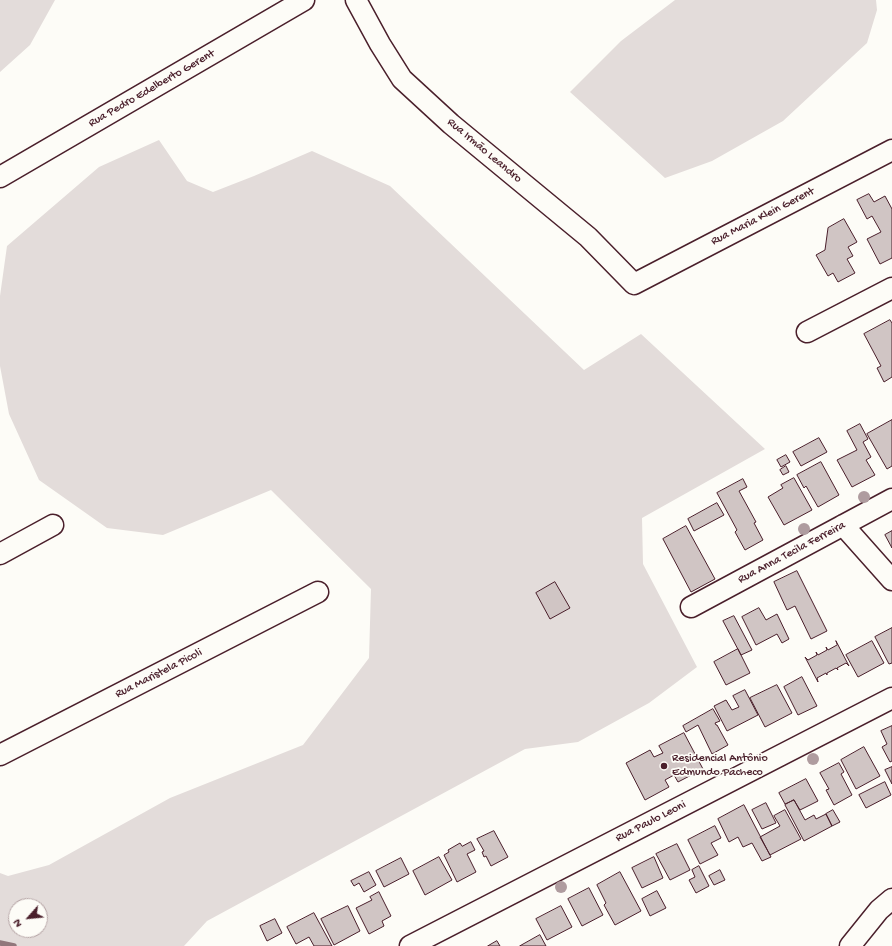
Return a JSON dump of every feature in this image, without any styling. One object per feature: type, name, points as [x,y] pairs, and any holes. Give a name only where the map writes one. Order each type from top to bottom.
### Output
[{"type":"street","name":"Rua Pedro Edelberto Gerent","points":[[0,177],[304,0]]},
{"type":"street","name":"Rua Irmão Leandro","points":[[356,0],[380,44],[402,79],[451,124],[588,237],[634,284]]},
{"type":"street","name":"Rua Maria Klein Gerent","points":[[634,284],[892,150]]},
{"type":"street","points":[[807,332],[892,288]]},
{"type":"street","name":"Rua Anna Tecila Ferreira","points":[[691,607],[892,499]]},
{"type":"street","points":[[0,554],[52,525]]},
{"type":"street","points":[[843,525],[892,580]]},
{"type":"street","name":"Rua Maristela Picoli","points":[[0,755],[318,592]]},
{"type":"street","name":"Rua Paulo Leoni","points":[[410,946],[892,698]]},
{"type":"street","points":[[850,946],[879,910],[892,899]]},
{"type":"shaded area","points":[[0,0],[55,0],[30,45],[0,72]]},
{"type":"shaded area","points":[[675,0],[876,0],[877,10],[867,43],[783,121],[712,161],[665,178],[570,92],[621,41]]},
{"type":"shaded area","points":[[159,140],[187,181],[213,192],[312,151],[390,186],[584,370],[641,334],[765,449],[642,518],[643,564],[697,667],[649,703],[578,742],[525,749],[207,921],[184,946],[0,946],[0,873],[8,876],[49,865],[170,798],[303,745],[369,658],[371,589],[271,490],[163,535],[107,528],[39,480],[9,414],[0,366],[0,296],[7,246],[99,167]]},
{"type":"building","points":[[869,194],[874,202],[885,196],[892,209],[892,258],[880,264],[867,239],[881,232],[872,216],[867,219],[857,200]]},
{"type":"building","points":[[844,219],[857,242],[848,247],[853,256],[847,259],[855,273],[838,282],[833,273],[828,276],[816,255],[825,250],[828,228]]},
{"type":"building","points":[[890,320],[892,323],[892,377],[884,382],[877,368],[881,366],[864,334]]},
{"type":"building","points":[[892,420],[892,466],[887,469],[867,434]]},
{"type":"building","points":[[860,424],[868,439],[863,442],[871,457],[866,460],[875,475],[852,487],[837,460],[857,450],[847,431]]},
{"type":"building","points":[[819,438],[827,452],[801,466],[793,452]]},
{"type":"building","points":[[786,455],[790,462],[781,467],[777,460]]},
{"type":"building","points":[[821,462],[839,495],[818,507],[806,486],[804,488],[797,475]]},
{"type":"building","points":[[786,466],[789,472],[783,475],[780,470]]},
{"type":"building","points":[[794,478],[812,510],[784,525],[768,497],[783,488],[781,485]]},
{"type":"building","points":[[743,479],[747,487],[739,491],[756,522],[754,523],[763,540],[745,550],[735,532],[737,530],[717,493]]},
{"type":"building","points":[[717,503],[724,515],[694,531],[688,519]]},
{"type":"building","points":[[686,526],[715,579],[691,592],[663,539]]},
{"type":"building","points":[[892,531],[892,548],[885,535]]},
{"type":"building","points":[[797,571],[827,631],[811,639],[795,606],[787,610],[774,582]]},
{"type":"building","points":[[555,582],[570,608],[550,619],[536,593]]},
{"type":"building","points":[[759,608],[766,620],[777,614],[789,639],[782,643],[777,634],[756,645],[742,617]]},
{"type":"building","points":[[734,616],[752,650],[741,655],[723,621]]},
{"type":"building","points":[[892,628],[892,663],[889,664],[875,637]]},
{"type":"building","points":[[836,641],[849,666],[846,663],[837,668],[838,670],[836,668],[827,673],[827,675],[826,673],[817,678],[818,682],[805,657],[808,660],[817,655],[816,652],[818,655],[827,650],[826,647],[828,650],[837,645]]},
{"type":"building","points":[[872,641],[884,663],[858,677],[846,655]]},
{"type":"building","points":[[738,649],[750,673],[726,685],[714,662]]},
{"type":"building","points":[[802,677],[817,706],[798,715],[784,687]]},
{"type":"building","points":[[777,685],[792,713],[765,727],[750,698]]},
{"type":"building","points":[[745,690],[758,715],[727,731],[714,706],[726,700],[732,710],[739,707],[733,696]]},
{"type":"building","points":[[713,709],[720,721],[715,723],[728,745],[712,754],[698,725],[686,732],[683,726]]},
{"type":"building","points":[[892,726],[892,761],[890,762],[882,747],[887,744],[881,731]]},
{"type":"building","name":"Residencial Antônio Edmundo Pacheco","points":[[684,733],[703,769],[678,782],[674,775],[665,780],[669,787],[645,800],[626,763],[650,750],[654,757],[663,753],[659,746]]},
{"type":"building","points":[[864,747],[880,776],[856,789],[841,760]]},
{"type":"building","points":[[839,763],[844,772],[841,774],[852,795],[834,805],[826,790],[829,789],[820,773]]},
{"type":"building","points":[[892,767],[892,784],[885,770]]},
{"type":"building","points":[[806,779],[818,801],[800,810],[794,800],[785,804],[779,793]]},
{"type":"building","points":[[885,782],[891,795],[866,808],[859,795]]},
{"type":"building","points":[[794,800],[805,820],[814,815],[816,819],[826,814],[832,826],[804,841],[785,805]]},
{"type":"building","points":[[766,803],[776,823],[762,829],[752,810]]},
{"type":"building","points":[[744,805],[771,857],[762,861],[752,843],[743,847],[738,837],[729,842],[718,819]]},
{"type":"building","points":[[785,810],[801,839],[770,855],[760,837],[780,826],[774,816]]},
{"type":"building","points":[[833,810],[840,822],[832,826],[826,814]]},
{"type":"building","points":[[715,826],[721,838],[711,843],[718,855],[700,864],[688,840]]},
{"type":"building","points":[[494,831],[508,857],[491,866],[486,856],[484,857],[482,852],[484,851],[477,839]]},
{"type":"building","points":[[471,842],[475,850],[467,854],[476,872],[457,882],[444,855],[449,852],[448,850],[460,843],[462,846]]},
{"type":"building","points":[[677,844],[690,870],[670,880],[656,854]]},
{"type":"building","points":[[439,857],[452,880],[425,895],[413,871]]},
{"type":"building","points":[[654,857],[663,878],[642,888],[632,868]]},
{"type":"building","points":[[401,858],[409,874],[384,887],[376,871]]},
{"type":"building","points":[[699,866],[709,886],[696,893],[689,880],[695,877],[692,870]]},
{"type":"building","points":[[720,870],[725,880],[714,885],[709,876]]},
{"type":"building","points":[[369,872],[376,885],[364,892],[359,883],[354,886],[351,881]]},
{"type":"building","points":[[620,872],[641,911],[615,925],[604,905],[606,903],[597,885]]},
{"type":"building","points":[[589,888],[603,915],[582,926],[568,899]]},
{"type":"building","points":[[657,891],[666,908],[650,916],[642,899]]},
{"type":"building","points":[[379,892],[391,916],[382,921],[384,926],[369,934],[356,908],[372,900],[370,897]]},
{"type":"building","points":[[348,906],[360,931],[334,945],[321,919]]},
{"type":"building","points":[[561,906],[572,927],[547,940],[536,919]]},
{"type":"building","points":[[314,913],[332,946],[314,946],[309,937],[296,944],[287,927]]},
{"type":"building","points":[[275,919],[282,933],[267,941],[260,926]]},
{"type":"building","points":[[540,935],[546,946],[520,946]]},
{"type":"building","points":[[497,941],[500,946],[488,946]]},
{"type":"waterway","points":[[0,943],[14,946]]},
{"type":"place","name":"Residencial Antônio Edmundo Pacheco","points":[[664,766]]}]
